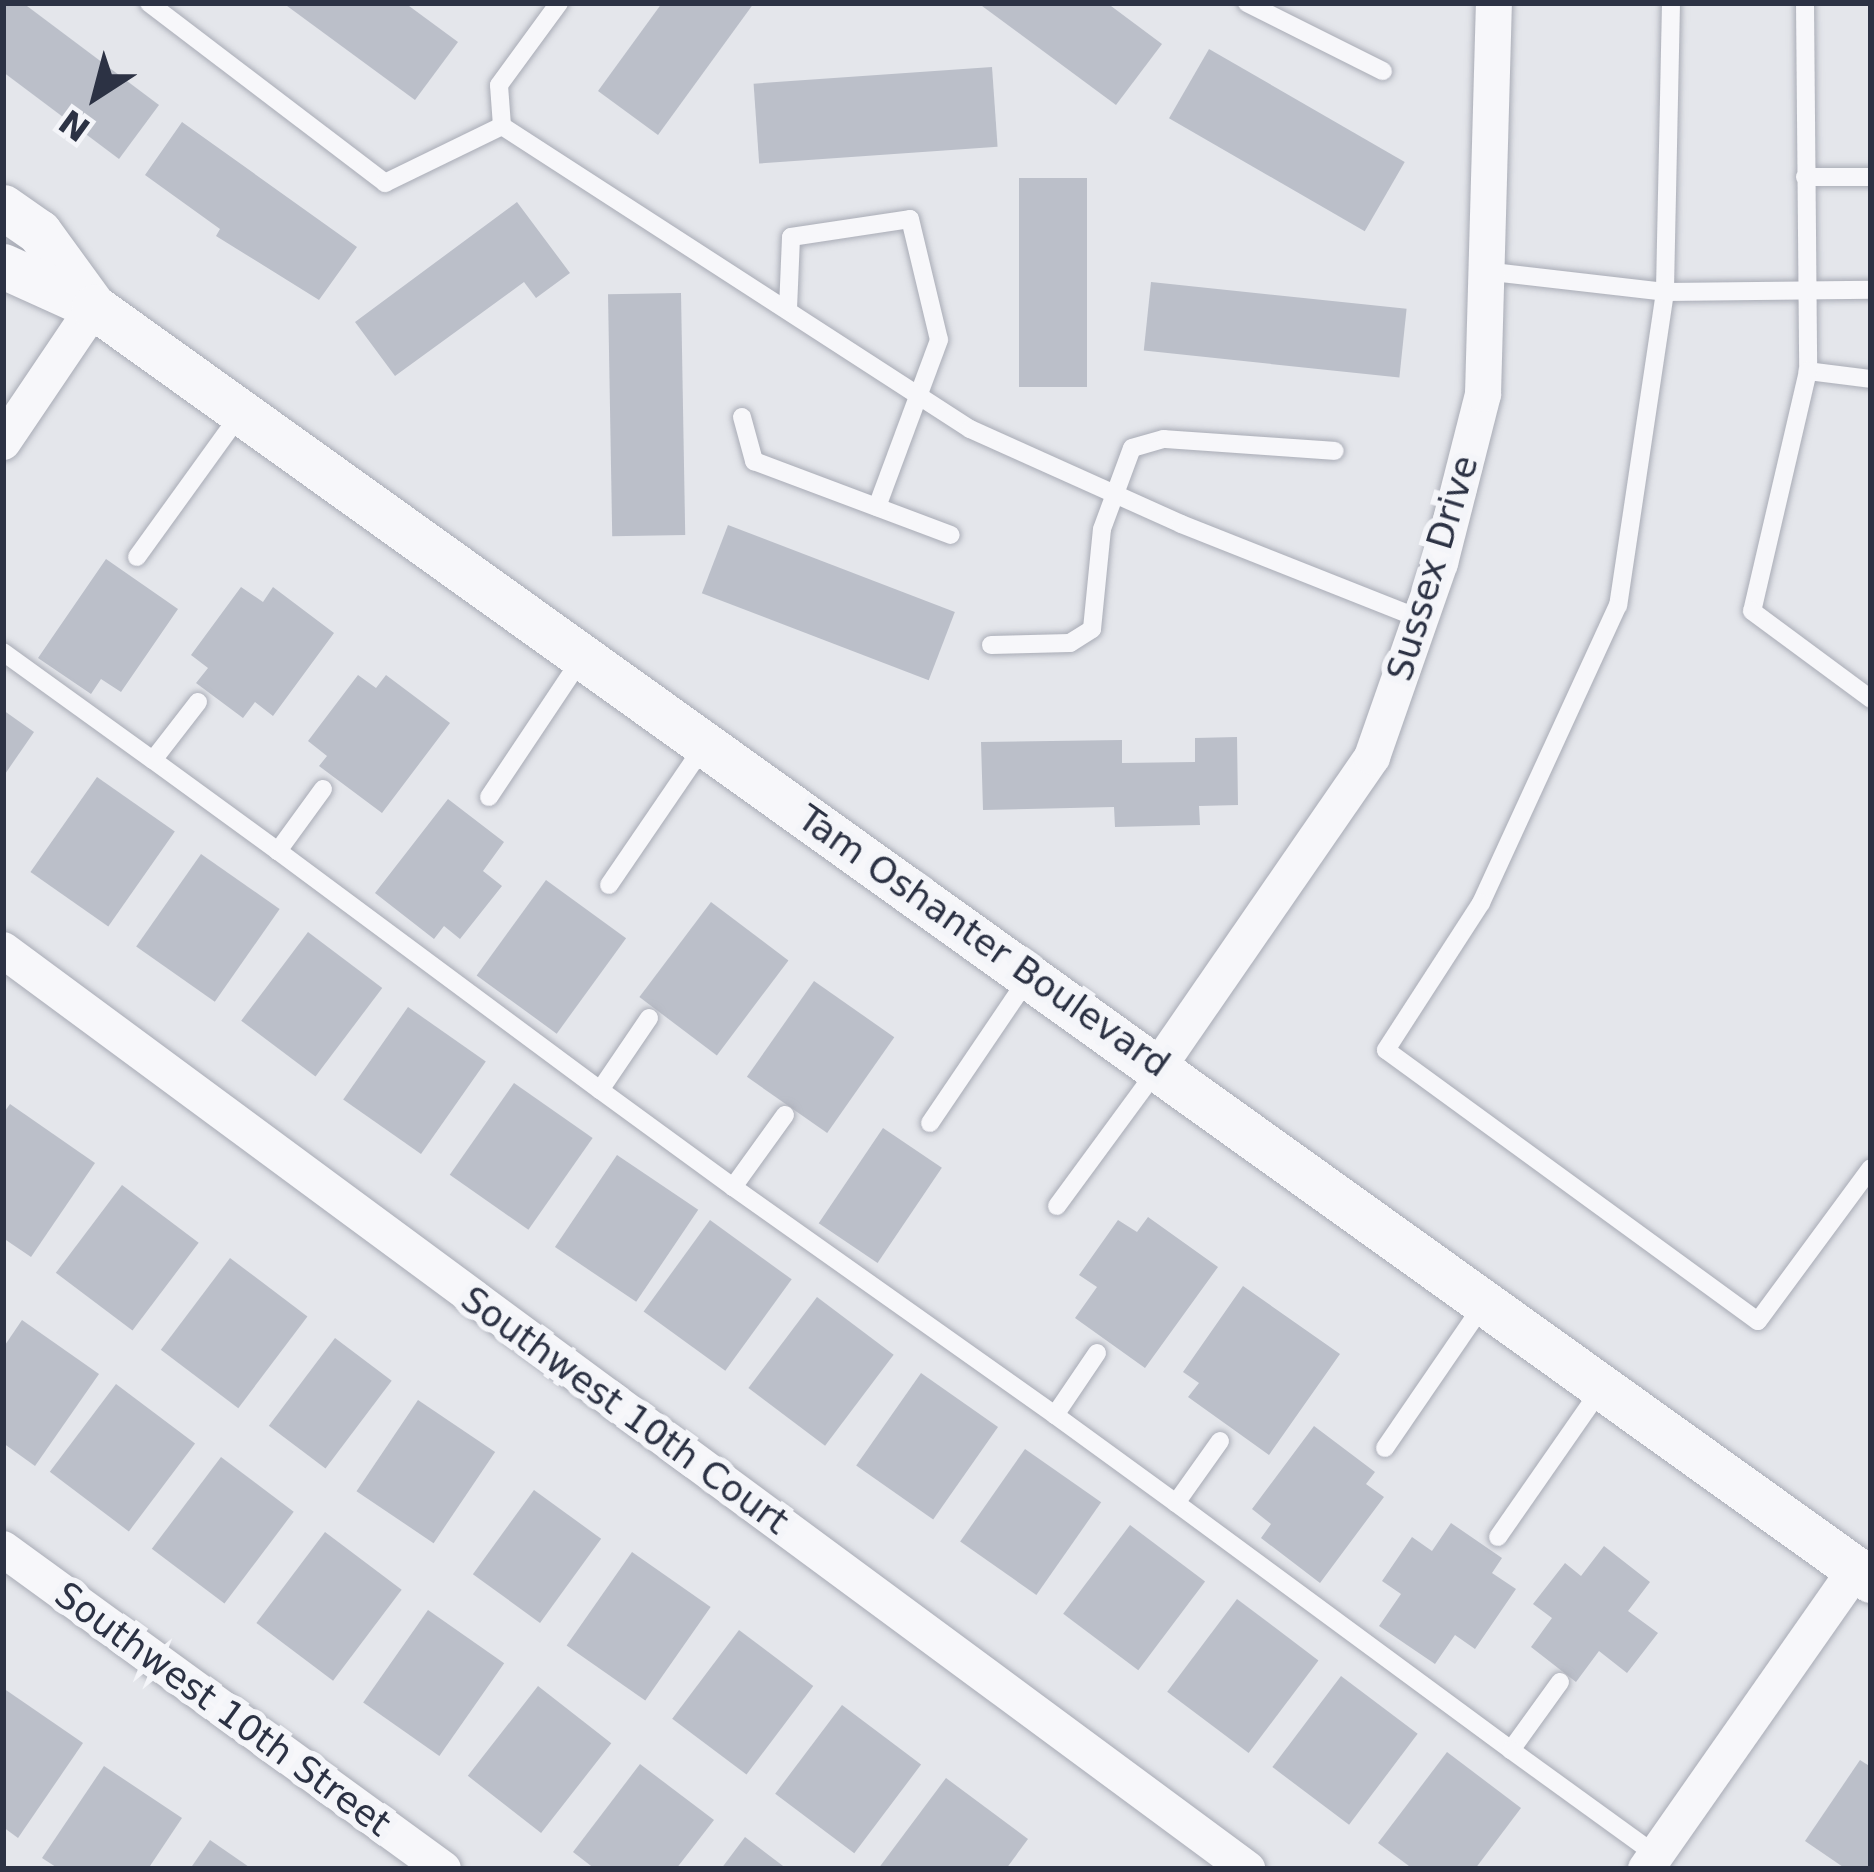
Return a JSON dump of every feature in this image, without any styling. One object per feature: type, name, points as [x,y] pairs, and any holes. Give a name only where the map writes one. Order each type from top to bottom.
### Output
[{"type":"street","name":"Sussex Drive","points":[[1160,1066],[1372,757],[1420,619],[1483,394],[1494,3]]},
{"type":"street","name":"Tam Oshanter Boulevard","points":[[3,207],[39,232],[94,307]]},
{"type":"street","name":"Tam Oshanter Boulevard","points":[[3,266],[94,307],[1160,1066],[1864,1575]]},
{"type":"street","points":[[3,442],[94,307]]},
{"type":"street","name":"Southwest 10th Court","points":[[3,950],[1247,1869]]},
{"type":"street","name":"Southwest 10th Street","points":[[3,1550],[442,1869]]},
{"type":"street","points":[[1651,1862],[1864,1575]]},
{"type":"lane","points":[[149,3],[385,183],[502,126]]},
{"type":"lane","points":[[502,126],[500,85],[559,3]]},
{"type":"lane","points":[[1247,3],[1383,71]]},
{"type":"lane","points":[[1671,3],[1665,292],[1618,605],[1481,903],[1386,1050],[1758,1322],[1871,1168]]},
{"type":"lane","points":[[1805,3],[1808,371],[1752,610],[1871,699]]},
{"type":"lane","points":[[502,126],[916,389],[970,429],[1420,619]]},
{"type":"lane","points":[[1805,178],[1871,177]]},
{"type":"lane","points":[[788,309],[791,237],[910,219],[939,340],[916,389],[877,507]]},
{"type":"lane","points":[[1484,271],[1665,292],[1871,290]]},
{"type":"lane","points":[[1808,371],[1871,379]]},
{"type":"lane","points":[[137,556],[242,412]]},
{"type":"lane","points":[[742,417],[754,461],[951,535]]},
{"type":"lane","points":[[991,645],[1070,643],[1092,629],[1102,529],[1132,448],[1164,440],[1335,451]]},
{"type":"lane","points":[[3,652],[733,1187],[1176,1503],[1511,1750],[1651,1862]]},
{"type":"lane","points":[[489,797],[584,656]]},
{"type":"lane","points":[[153,760],[198,702]]},
{"type":"lane","points":[[609,885],[706,743]]},
{"type":"lane","points":[[278,851],[323,789]]},
{"type":"lane","points":[[930,1123],[1031,974]]},
{"type":"lane","points":[[600,1090],[650,1018]]},
{"type":"lane","points":[[1058,1206],[1160,1066]]},
{"type":"lane","points":[[733,1187],[785,1115]]},
{"type":"lane","points":[[1385,1448],[1486,1301]]},
{"type":"lane","points":[[1055,1415],[1097,1353]]},
{"type":"lane","points":[[1498,1537],[1603,1386]]},
{"type":"lane","points":[[1176,1503],[1220,1441]]},
{"type":"lane","points":[[1511,1750],[1560,1682]]},
{"type":"building","points":[[3,3],[23,3],[159,105],[119,159],[3,72]]},
{"type":"building","points":[[283,3],[405,3],[458,42],[415,100]]},
{"type":"building","points":[[662,3],[754,3],[658,135],[598,91]]},
{"type":"building","points":[[978,3],[1107,3],[1162,44],[1116,105]]},
{"type":"building","points":[[1209,49],[1405,162],[1365,231],[1169,118]]},
{"type":"building","points":[[992,67],[998,147],[759,163],[754,84]]},
{"type":"building","points":[[182,122],[357,247],[319,300],[216,236],[220,229],[145,175]]},
{"type":"building","points":[[1019,178],[1087,178],[1087,387],[1019,387]]},
{"type":"building","points":[[517,202],[570,273],[536,298],[524,282],[395,376],[355,322]]},
{"type":"building","points":[[1151,282],[1407,309],[1399,377],[1144,351]]},
{"type":"building","points":[[681,293],[685,535],[612,536],[608,294]]},
{"type":"building","points":[[728,525],[955,612],[929,680],[702,593]]},
{"type":"building","points":[[106,559],[178,609],[121,692],[101,679],[91,694],[38,658]]},
{"type":"building","points":[[241,587],[263,602],[273,587],[334,633],[273,716],[255,702],[243,718],[196,683],[208,668],[191,655]]},
{"type":"building","points":[[358,675],[376,688],[386,675],[450,723],[382,813],[319,766],[327,756],[308,741]]},
{"type":"building","points":[[3,710],[34,732],[3,777]]},
{"type":"building","points":[[1237,737],[1238,805],[1199,806],[1200,825],[1115,827],[1114,807],[983,810],[981,742],[1122,740],[1122,763],[1195,762],[1195,738]]},
{"type":"building","points":[[97,777],[175,831],[108,927],[30,872]]},
{"type":"building","points":[[448,799],[504,842],[483,871],[502,886],[460,939],[444,926],[434,939],[375,893]]},
{"type":"building","points":[[201,854],[280,909],[215,1002],[136,947]]},
{"type":"building","points":[[546,880],[626,938],[557,1034],[477,975]]},
{"type":"building","points":[[711,902],[788,960],[717,1055],[639,997]]},
{"type":"building","points":[[308,932],[382,988],[315,1077],[241,1021]]},
{"type":"building","points":[[814,981],[894,1037],[827,1133],[747,1077]]},
{"type":"building","points":[[408,1007],[486,1061],[421,1154],[343,1100]]},
{"type":"building","points":[[514,1083],[593,1138],[528,1230],[450,1175]]},
{"type":"building","points":[[10,1104],[95,1163],[31,1257],[3,1238],[3,1114]]},
{"type":"building","points":[[883,1128],[942,1168],[878,1263],[819,1223]]},
{"type":"building","points":[[617,1155],[698,1210],[636,1302],[555,1247]]},
{"type":"building","points":[[122,1185],[199,1243],[132,1331],[56,1273]]},
{"type":"building","points":[[1148,1217],[1218,1267],[1145,1368],[1075,1318],[1097,1287],[1079,1275],[1118,1220],[1137,1232]]},
{"type":"building","points":[[710,1220],[792,1279],[725,1371],[644,1311]]},
{"type":"building","points":[[230,1258],[307,1316],[238,1408],[161,1350]]},
{"type":"building","points":[[1243,1286],[1340,1354],[1269,1455],[1188,1397],[1199,1383],[1183,1372]]},
{"type":"building","points":[[817,1297],[894,1355],[825,1446],[748,1388]]},
{"type":"building","points":[[22,1320],[99,1374],[35,1466],[3,1443],[3,1348]]},
{"type":"building","points":[[335,1338],[392,1381],[326,1469],[269,1426]]},
{"type":"building","points":[[921,1373],[998,1427],[933,1519],[856,1466]]},
{"type":"building","points":[[116,1384],[195,1444],[129,1531],[50,1472]]},
{"type":"building","points":[[418,1400],[495,1452],[434,1543],[356,1491]]},
{"type":"building","points":[[1314,1426],[1375,1472],[1366,1484],[1384,1497],[1320,1583],[1261,1538],[1271,1524],[1252,1509]]},
{"type":"building","points":[[1025,1449],[1101,1502],[1036,1595],[960,1542]]},
{"type":"building","points":[[221,1457],[294,1512],[224,1604],[152,1549]]},
{"type":"building","points":[[534,1490],[601,1539],[540,1623],[473,1574]]},
{"type":"building","points":[[1451,1523],[1502,1558],[1492,1573],[1516,1589],[1475,1649],[1455,1635],[1435,1664],[1379,1626],[1401,1594],[1382,1581],[1412,1537],[1432,1551]]},
{"type":"building","points":[[1130,1525],[1205,1582],[1138,1670],[1063,1614]]},
{"type":"building","points":[[325,1532],[402,1590],[333,1681],[256,1623]]},
{"type":"building","points":[[1604,1546],[1650,1582],[1628,1611],[1658,1633],[1627,1673],[1599,1651],[1576,1682],[1531,1647],[1552,1618],[1533,1604],[1565,1563],[1581,1576]]},
{"type":"building","points":[[632,1552],[711,1607],[645,1700],[567,1645]]},
{"type":"building","points":[[1237,1599],[1318,1660],[1249,1753],[1167,1692]]},
{"type":"building","points":[[428,1610],[504,1663],[439,1756],[363,1703]]},
{"type":"building","points":[[739,1630],[813,1686],[746,1775],[672,1719]]},
{"type":"building","points":[[1341,1676],[1418,1734],[1349,1825],[1272,1767]]},
{"type":"building","points":[[538,1686],[611,1743],[541,1833],[468,1776]]},
{"type":"building","points":[[3,1688],[83,1743],[18,1838],[3,1827]]},
{"type":"building","points":[[842,1705],[921,1765],[854,1853],[775,1794]]},
{"type":"building","points":[[1447,1752],[1521,1808],[1475,1869],[1413,1869],[1378,1843]]},
{"type":"building","points":[[1860,1760],[1871,1767],[1871,1869],[1846,1869],[1805,1841]]},
{"type":"building","points":[[640,1764],[714,1820],[676,1869],[595,1869],[573,1852]]},
{"type":"building","points":[[104,1766],[182,1818],[148,1869],[59,1869],[42,1858]]},
{"type":"building","points":[[946,1778],[1028,1839],[1006,1869],[878,1869]]},
{"type":"building","points":[[745,1837],[787,1869],[721,1869]]},
{"type":"building","points":[[210,1840],[252,1869],[190,1869]]}]
